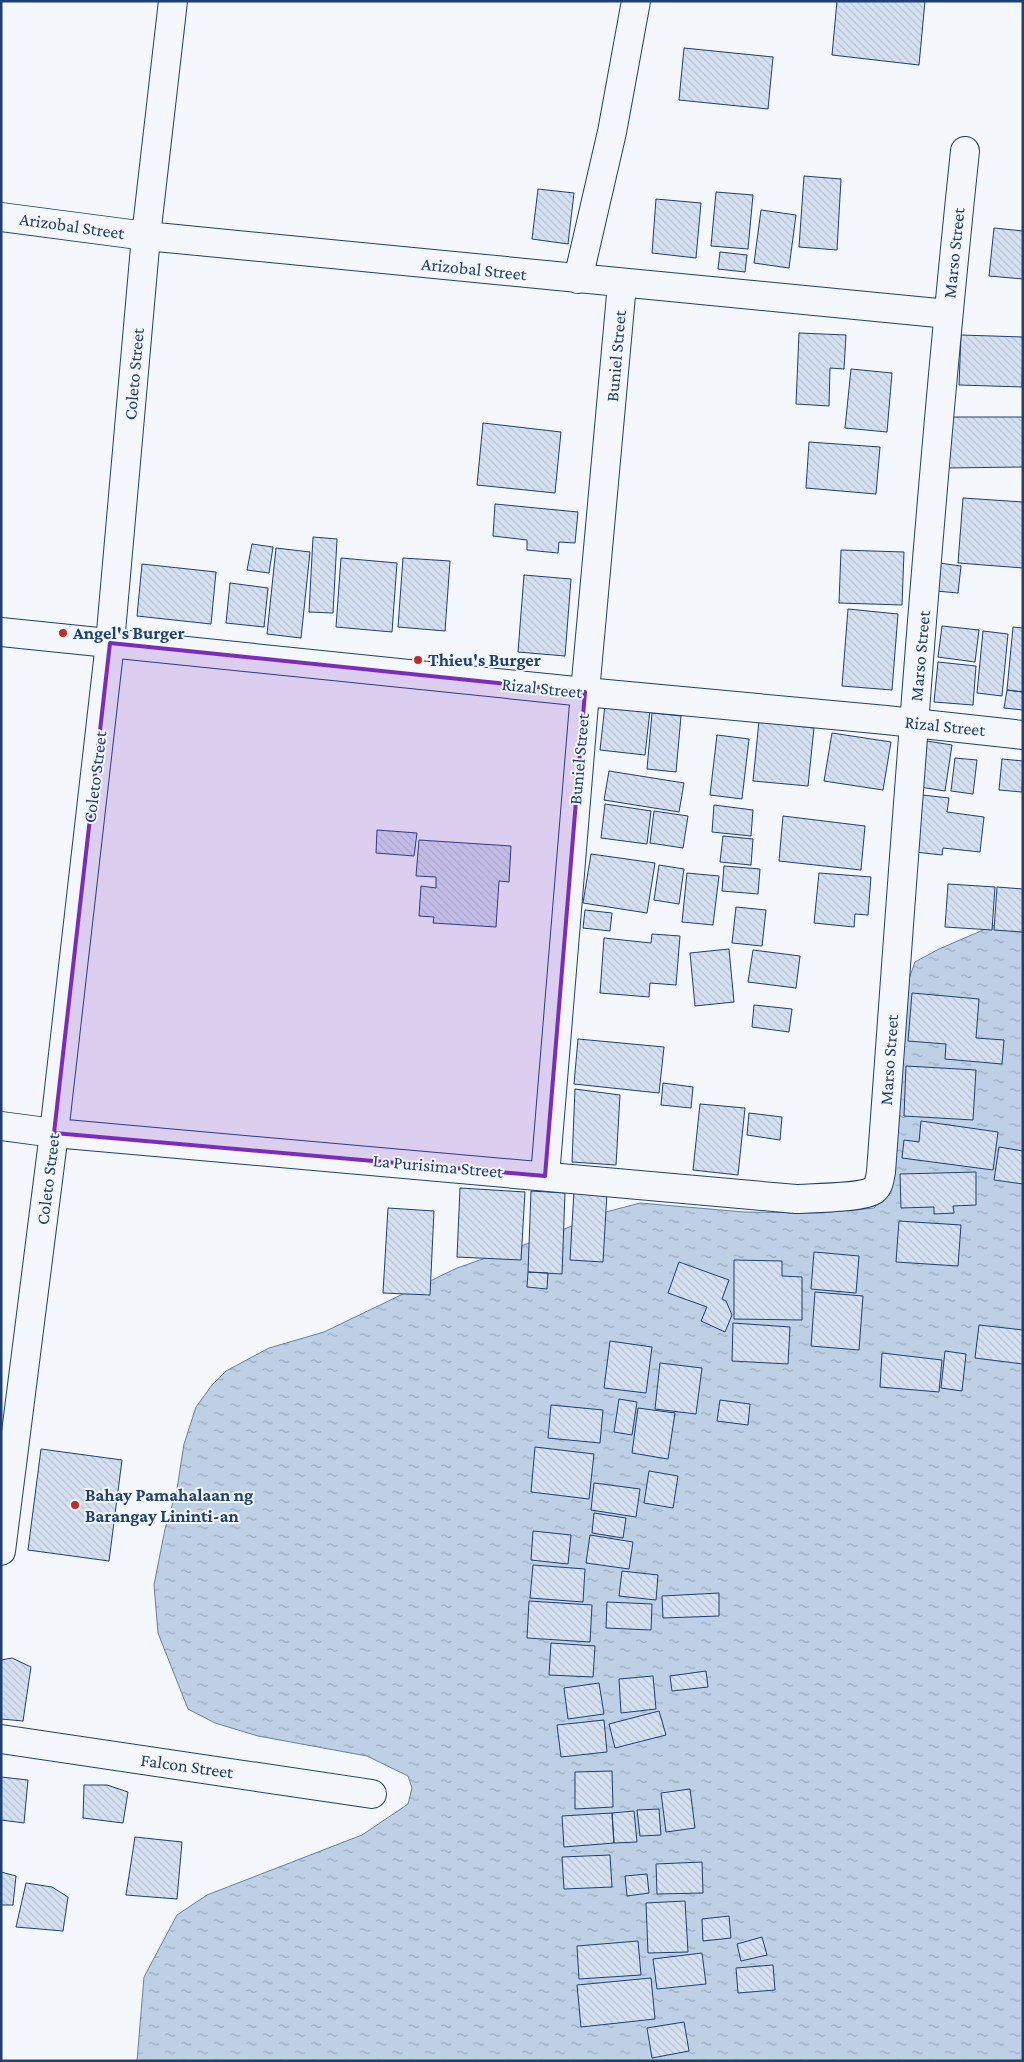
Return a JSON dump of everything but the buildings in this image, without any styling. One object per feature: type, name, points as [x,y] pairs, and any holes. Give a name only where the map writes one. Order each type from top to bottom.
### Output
[{"type":"street","name":"Coleto Street","points":[[2,1541],[54,1133],[110,643],[146,236],[173,1]]},
{"type":"street","points":[[578,279],[612,132],[636,1]]},
{"type":"street","name":"Marso Street","points":[[873,1190],[877,1186],[880,1172],[914,723],[948,314],[965,151]]},
{"type":"street","name":"Arizobal Street","points":[[1,217],[146,236],[622,284],[948,314]]},
{"type":"street","name":"Buniel Street","points":[[545,1176],[585,692],[622,284]]},
{"type":"street","name":"Rizal Street","points":[[1,632],[585,692],[1023,734]]},
{"type":"street","name":"La Purisima Street","points":[[1,1126],[54,1133],[796,1199],[859,1195],[873,1190]]},
{"type":"street","name":"Falcon Street","points":[[1,1739],[372,1794]]},
{"type":"highlighted area","points":[[110,643],[585,692],[545,1176],[54,1133]]},
{"type":"water","points":[[1023,913],[1023,2061],[137,2061],[144,1977],[177,1915],[207,1895],[362,1835],[408,1804],[412,1788],[408,1776],[367,1756],[258,1736],[215,1723],[188,1709],[158,1633],[154,1585],[165,1529],[177,1489],[184,1444],[196,1407],[212,1385],[226,1371],[269,1348],[324,1332],[457,1268],[535,1241],[606,1212],[640,1203],[744,1212],[818,1213],[874,1208],[891,1193],[898,1010],[915,962],[939,949]]},
{"type":"place","name":"Angel's Burger","points":[[63,633]]},
{"type":"place","name":"Thieu's Burger","points":[[418,660]]},
{"type":"place","name":"Bahay Pamahalaan ng Barangay Lininti-an","points":[[75,1505]]}]
